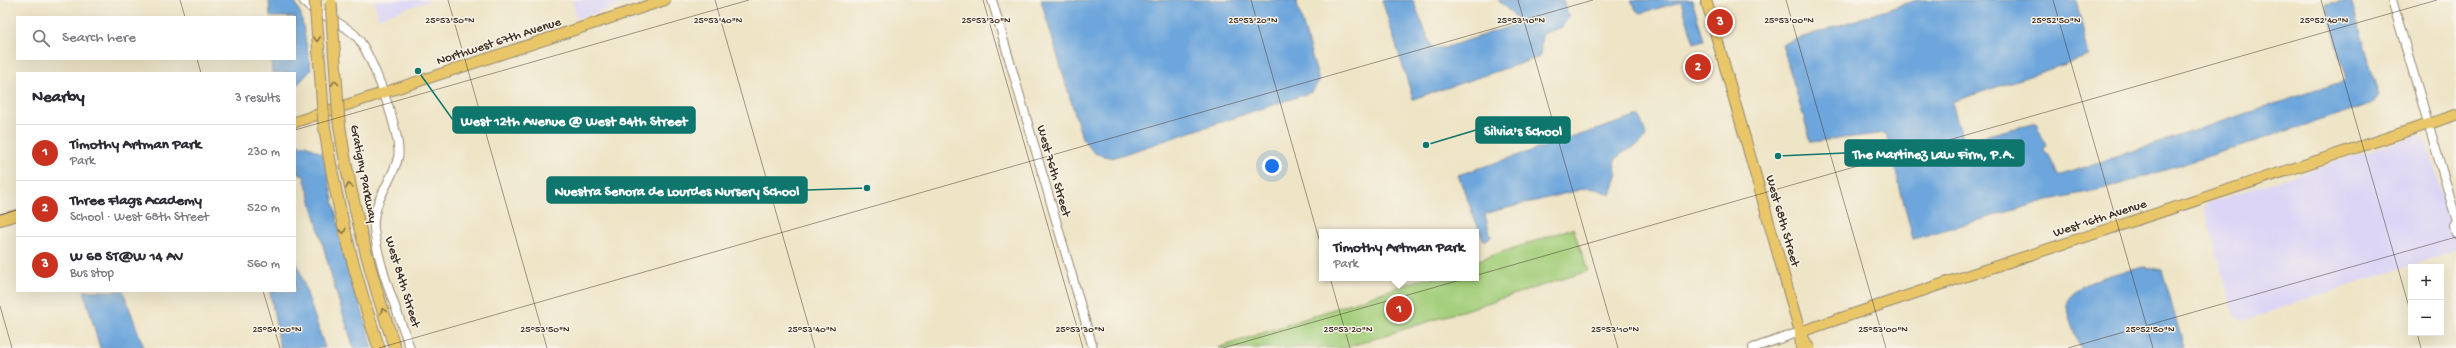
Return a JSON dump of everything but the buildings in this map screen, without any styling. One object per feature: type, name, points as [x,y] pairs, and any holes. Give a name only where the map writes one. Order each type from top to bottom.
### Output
[{"type":"highway","points":[[315,0],[324,124],[331,174],[349,253],[379,348]]},
{"type":"highway","name":"Gratigny Parkway","points":[[331,2],[339,122],[358,227],[367,262],[395,348]]},
{"type":"main road","name":"Northwest 67th Avenue","points":[[296,122],[665,0]]},
{"type":"main road","name":"West 68th Street","points":[[1706,0],[1800,332],[1801,348]]},
{"type":"main road","name":"West 16th Avenue","points":[[1800,332],[2456,115]]},
{"type":"main road","points":[[0,220],[16,215]]},
{"type":"main road","name":"West 68th Street","points":[[1800,332],[1809,348]]},
{"type":"street","name":"West 84th Street","points":[[303,0],[308,6],[356,36],[365,48],[383,93],[399,143],[398,157],[377,206],[374,229],[385,272],[410,348]]},
{"type":"street","name":"West 76th Street","points":[[992,0],[1093,348]]},
{"type":"street","points":[[2392,0],[2456,218]]},
{"type":"street","points":[[2456,223],[2454,226],[2456,234]]},
{"type":"street","name":"West 16th Avenue","points":[[1753,348],[1800,332]]},
{"type":"shaded area","points":[[375,0],[431,0],[378,18]]},
{"type":"shaded area","points":[[572,0],[634,0],[577,19]]},
{"type":"shaded area","points":[[2419,135],[2425,138],[2456,243],[2454,251],[2415,264],[2408,264],[2408,266],[2242,321],[2235,318],[2204,209],[2208,203]]},
{"type":"green space","points":[[1573,228],[1588,271],[1345,348],[1218,348],[1416,281],[1479,281],[1479,260]]},
{"type":"water","points":[[269,0],[294,0],[301,15],[311,70],[296,86],[296,72],[272,72],[271,60],[296,60],[296,16],[270,16]]},
{"type":"water","points":[[1041,0],[1296,0],[1319,81],[1312,92],[1112,158],[1094,153],[1082,138]]},
{"type":"water","points":[[1382,0],[1413,0],[1432,48],[1444,48],[1514,25],[1516,18],[1498,0],[1563,0],[1569,17],[1562,27],[1542,34],[1540,57],[1413,99]]},
{"type":"water","points":[[1631,0],[1692,0],[1704,40],[1694,43],[1681,2],[1641,13],[1636,10]]},
{"type":"water","points":[[1917,0],[2076,0],[2089,56],[1952,102],[1963,141],[2036,123],[2046,146],[2043,148],[2046,154],[2048,153],[2058,176],[2344,81],[2345,73],[2326,4],[2351,0],[2379,96],[2374,103],[2112,187],[2049,200],[1913,239],[1886,133],[1811,142],[1782,44]]},
{"type":"water","points":[[1635,117],[1640,117],[1646,136],[1639,144],[1621,154],[1614,162],[1617,176],[1611,195],[1597,189],[1587,188],[1487,213],[1485,215],[1491,237],[1486,240],[1483,240],[1458,175]]},
{"type":"water","points":[[296,144],[306,145],[323,154],[343,246],[373,348],[354,348],[335,289],[304,176],[296,172]]},
{"type":"water","points":[[296,260],[325,348],[280,348],[270,292],[296,292]]},
{"type":"water","points":[[2144,267],[2162,270],[2184,348],[2080,348],[2070,322],[2067,307],[2069,298],[2076,290],[2085,284],[2111,275]]},
{"type":"water","points":[[84,292],[123,292],[144,348],[100,348]]},
{"type":"place","name":"W 68 ST@W 14 AV","points":[[1720,22]]},
{"type":"place","name":"Three Flags Academy","points":[[1698,67]]},
{"type":"place","name":"West 12th Avenue @ West 84th Street","points":[[418,71]]},
{"type":"place","name":"Silvia's School","points":[[1426,145]]},
{"type":"place","name":"The Martinez Law Firm, P.A.","points":[[1778,156]]},
{"type":"place","name":"Nuestra Senora de Lourdes Nursery School","points":[[867,188]]},
{"type":"place","name":"Timothy Artman Park","points":[[1399,309]]}]
